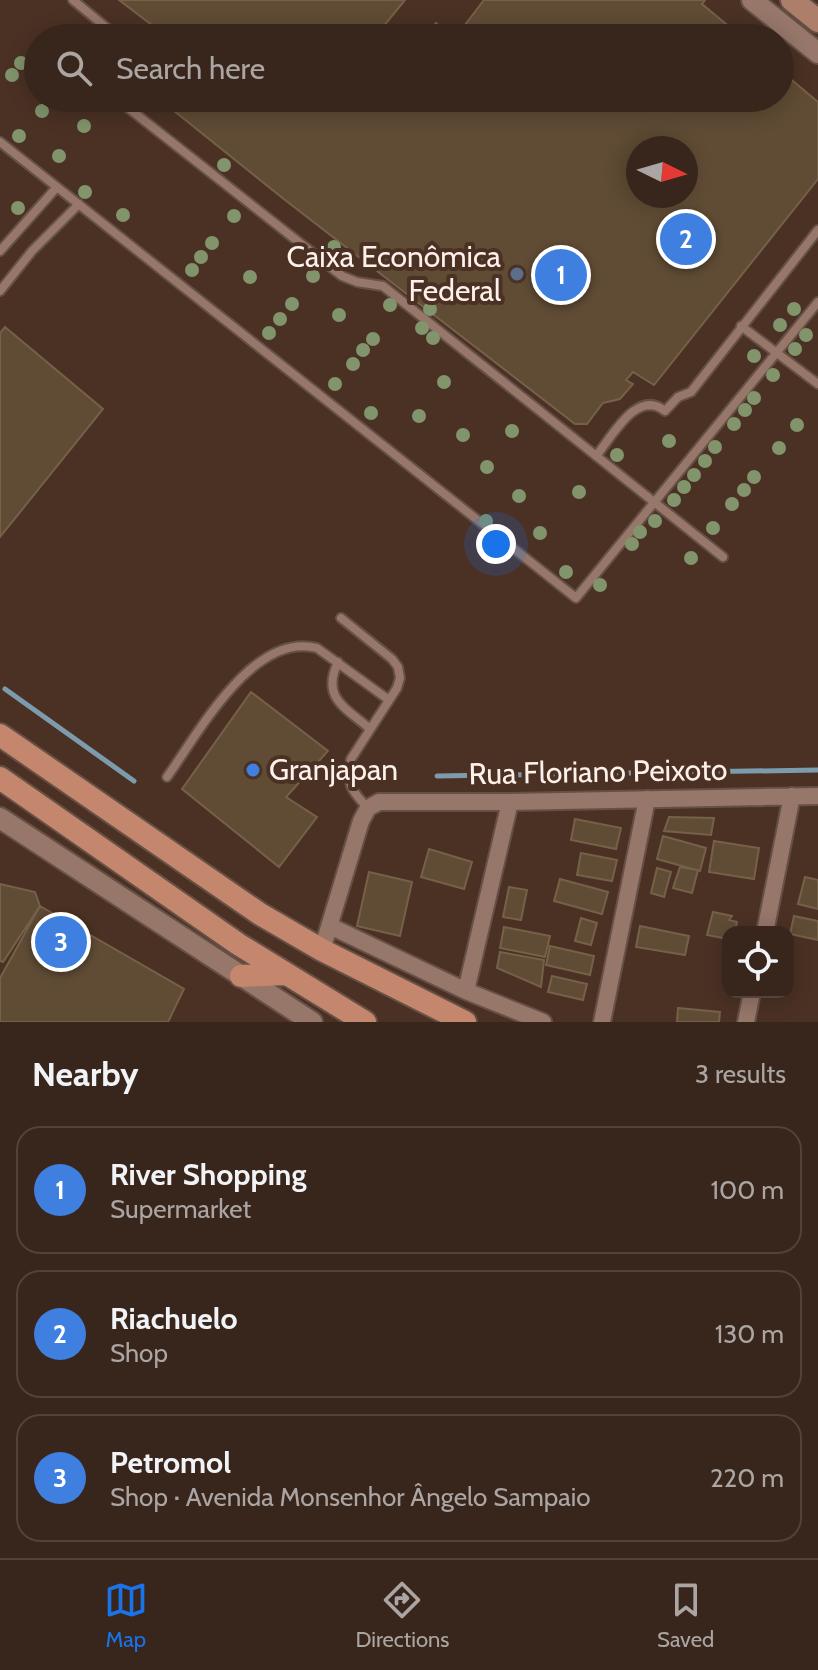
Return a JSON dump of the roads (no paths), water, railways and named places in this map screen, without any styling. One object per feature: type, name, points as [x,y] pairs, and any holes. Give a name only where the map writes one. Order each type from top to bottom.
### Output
[{"type":"main road","points":[[792,0],[818,21]]},
{"type":"main road","points":[[0,735],[260,914],[322,950],[465,1022]]},
{"type":"main road","points":[[0,778],[284,974],[365,1022]]},
{"type":"main road","points":[[241,976],[284,974]]},
{"type":"main road","points":[[417,999],[420,1022]]},
{"type":"street","points":[[752,0],[782,24]]},
{"type":"street","points":[[794,34],[818,53]]},
{"type":"street","points":[[766,926],[792,796]]},
{"type":"street","name":"Rua Floriano Peixoto","points":[[374,805],[818,796]]},
{"type":"street","points":[[602,1022],[647,799]]},
{"type":"street","points":[[466,991],[510,802]]},
{"type":"street","points":[[322,950],[361,821],[374,805]]},
{"type":"street","points":[[0,818],[312,1022]]},
{"type":"street","points":[[330,926],[466,991],[543,1022]]},
{"type":"street","points":[[746,1022],[751,998]]},
{"type":"lane","points":[[73,0],[102,24]]},
{"type":"lane","points":[[133,112],[342,276],[383,286],[723,557]]},
{"type":"lane","points":[[0,142],[576,598],[818,302]]},
{"type":"lane","points":[[0,251],[57,187]]},
{"type":"lane","points":[[0,291],[32,251],[79,204]]},
{"type":"lane","points":[[596,456],[638,406],[651,404],[665,411],[678,397],[691,392],[818,230]]},
{"type":"lane","points":[[741,326],[818,384]]},
{"type":"lane","points":[[341,618],[396,663],[400,678],[351,759],[347,776],[352,791],[374,805]]},
{"type":"lane","points":[[167,777],[230,688],[262,660],[286,648],[307,645],[317,648],[389,700]]},
{"type":"lane","points":[[338,662],[331,675],[334,695],[370,729]]},
{"type":"waterway","points":[[5,689],[134,781]]},
{"type":"waterway","points":[[437,776],[818,770]]},
{"type":"place","name":"Riachuelo","points":[[686,239]]},
{"type":"place","name":"Caixa Econômica Federal","points":[[517,274]]},
{"type":"place","name":"River Shopping","points":[[561,275]]},
{"type":"place","name":"Granjapan","points":[[253,770]]},
{"type":"place","name":"Petromol","points":[[61,942]]}]
